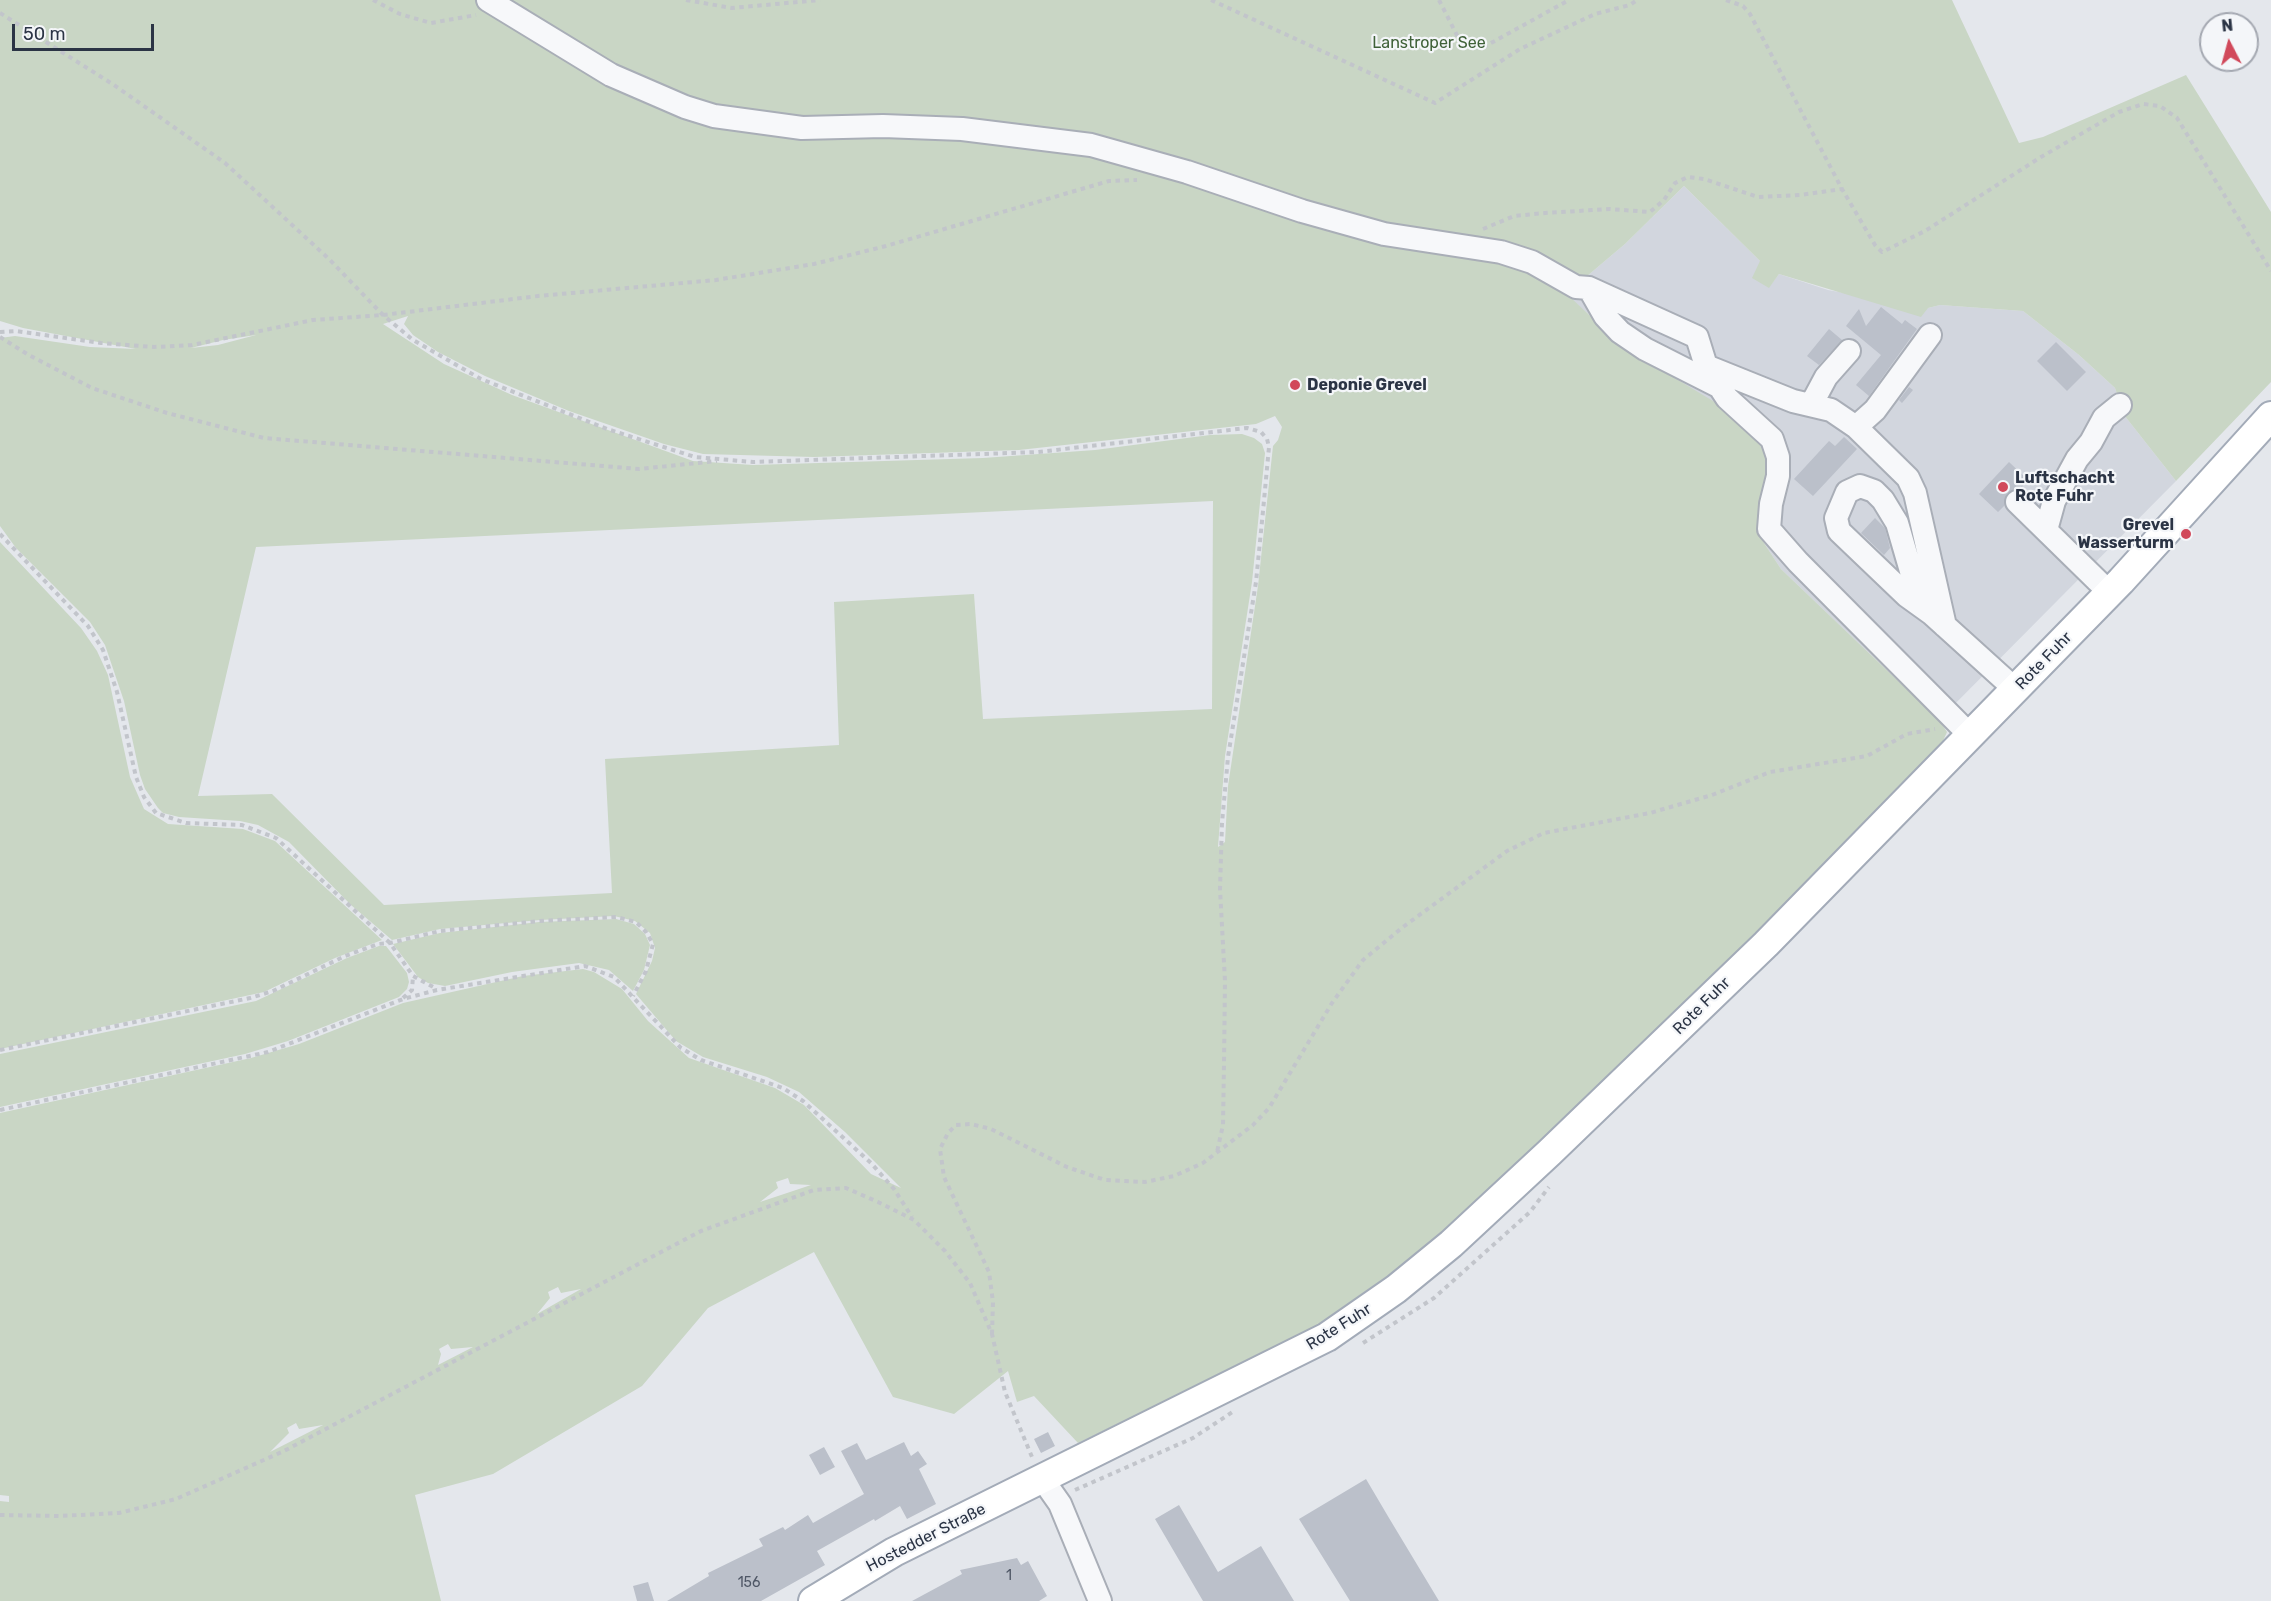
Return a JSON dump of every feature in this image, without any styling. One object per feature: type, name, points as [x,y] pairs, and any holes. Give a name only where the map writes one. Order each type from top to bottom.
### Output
[{"type":"main road","name":"Rote Fuhr","points":[[1041,1477],[1327,1337],[1396,1289],[1451,1244],[1650,1058],[1971,736],[2110,593],[2271,416]]},
{"type":"main road","name":"Hostedder Straße","points":[[813,1601],[894,1552],[978,1512],[1041,1477]]},
{"type":"street","points":[[494,4],[611,75],[714,117],[802,128],[883,126],[962,129],[1090,145],[1187,172],[1302,211],[1384,234],[1501,252],[1532,262],[1576,287],[1589,288],[1697,337],[1706,366],[1726,398],[1772,439],[1778,457],[1778,476],[1771,504],[1769,529],[1815,579],[1971,736]]},
{"type":"street","points":[[1589,288],[1605,316],[1620,332],[1645,349],[1719,387]]},
{"type":"street","points":[[1856,427],[1875,410],[1930,335]]},
{"type":"street","points":[[1811,405],[1826,377],[1849,351]]},
{"type":"street","points":[[1706,366],[1793,401],[1831,410],[1856,427],[1908,478],[1915,493],[1939,620]]},
{"type":"street","points":[[2046,530],[2054,501],[2077,459],[2091,442],[2104,418],[2120,405]]},
{"type":"street","points":[[1939,620],[1913,578],[1897,523],[1883,500],[1874,491],[1860,486],[1847,492],[1836,518],[1839,531],[1907,596],[1939,620],[2016,690]]},
{"type":"street","points":[[2017,502],[2110,593]]},
{"type":"street","points":[[1041,1477],[1060,1504],[1100,1601]]},
{"type":"path","points":[[373,0],[400,14],[431,24],[471,17],[494,4]]},
{"type":"path","points":[[686,0],[732,8],[820,0]]},
{"type":"path","points":[[1211,0],[1435,103],[1520,49],[1595,14],[1630,5],[1637,0]]},
{"type":"path","points":[[1439,0],[1462,45],[1482,48],[1569,0]]},
{"type":"path","points":[[1726,0],[1743,6],[1750,14],[1842,189],[1875,245],[1882,252],[1925,231],[2041,157],[2119,112],[2143,104],[2160,106],[2177,118],[2271,271]]},
{"type":"path","points":[[0,14],[114,85],[225,164],[328,259],[383,315],[413,340],[447,362],[515,393],[618,432],[695,457],[723,460],[858,460],[1038,452],[1247,428],[1262,432],[1267,439],[1267,469],[1256,582],[1228,757],[1222,823],[1220,889],[1225,981],[1224,1064],[1223,1125],[1217,1152]]},
{"type":"path","points":[[1480,230],[1514,216],[1610,209],[1650,212],[1664,200],[1675,183],[1688,177],[1704,179],[1758,197],[1800,195],[1842,189]]},
{"type":"path","points":[[0,332],[16,331],[101,343],[154,347],[192,345],[313,320],[383,315],[538,296],[716,280],[814,264],[886,246],[1109,181],[1140,180]]},
{"type":"path","points":[[0,337],[92,388],[167,413],[264,438],[639,469],[723,460]]},
{"type":"path","points":[[0,534],[88,626],[104,650],[117,692],[136,777],[144,797],[156,813],[186,823],[242,825],[276,838],[390,943],[413,976],[437,990]]},
{"type":"path","points":[[992,1334],[993,1302],[989,1272],[944,1177],[940,1149],[948,1133],[956,1125],[971,1124],[991,1129],[1066,1167],[1105,1180],[1145,1182],[1174,1176],[1203,1163],[1253,1125],[1269,1108],[1332,1004],[1363,960],[1403,927],[1506,851],[1544,833],[1650,813],[1712,795],[1770,772],[1867,756],[1907,734],[1943,727],[1971,736]]},
{"type":"path","points":[[0,1050],[250,998],[295,981],[345,956],[378,944],[440,931],[616,917],[636,922],[653,944],[646,971],[633,996]]},
{"type":"path","points":[[0,1110],[268,1052],[403,999],[437,990],[585,966],[614,977],[681,1048],[701,1060],[783,1088],[803,1101],[871,1163],[894,1189],[914,1220],[945,1251],[970,1283],[992,1334],[1005,1392],[1041,1477]]},
{"type":"path","points":[[403,999],[412,990],[413,976]]},
{"type":"path","points":[[0,1515],[59,1516],[119,1513],[176,1499],[303,1441],[701,1231],[814,1190],[846,1188],[914,1220]]},
{"type":"shaded area","points":[[1684,186],[1760,261],[1769,287],[1779,274],[1828,290],[1928,308],[1940,305],[2023,311],[2079,355],[2115,388],[2124,415],[2176,481],[1939,720],[1781,569],[1764,543],[1760,517],[1643,359],[1569,298],[1586,277],[1625,244]]},
{"type":"green space","name":"Lanstroper See","points":[[0,0],[1952,0],[2019,143],[2043,137],[2186,75],[2271,212],[2271,382],[2176,481],[2124,415],[2115,388],[2079,355],[2023,311],[1940,305],[1928,308],[1921,317],[1779,274],[1769,288],[1752,278],[1760,261],[1684,186],[1625,244],[1586,277],[1570,297],[1613,337],[1643,359],[1718,404],[1757,439],[1767,459],[1760,517],[1764,543],[1781,569],[1939,720],[1947,732],[1936,756],[1581,1106],[1407,1265],[1324,1324],[1078,1443],[1034,1396],[1017,1402],[1008,1371],[954,1414],[893,1397],[814,1252],[708,1308],[642,1386],[493,1474],[415,1495],[441,1601],[0,1601],[0,1501],[9,1502],[9,1496],[0,1495],[0,1113],[251,1058],[299,1044],[403,1003],[523,976],[583,969],[594,972],[622,989],[648,1021],[689,1058],[775,1088],[804,1105],[871,1174],[901,1188],[845,1132],[799,1092],[767,1077],[703,1057],[676,1041],[636,994],[652,961],[655,948],[650,933],[635,921],[614,916],[540,920],[440,929],[392,940],[351,905],[289,842],[258,825],[240,821],[179,817],[163,813],[145,789],[140,775],[124,701],[105,645],[90,622],[16,548],[0,526],[0,338],[15,336],[90,347],[136,349],[23,328],[0,321]],"holes":[[[408,316],[404,324],[413,335],[438,352],[485,376],[569,411],[664,444],[703,454],[814,457],[1019,450],[1256,424],[1275,416],[1282,427],[1278,440],[1273,446],[1258,586],[1228,786],[1225,842],[1218,847],[1225,756],[1252,582],[1265,453],[1262,444],[1254,438],[1242,434],[1210,435],[1095,450],[983,458],[753,465],[693,461],[512,395],[444,364],[383,324]],[[256,335],[218,345],[191,348]],[[1213,501],[1212,709],[983,719],[974,594],[834,602],[839,745],[605,759],[612,893],[384,905],[272,794],[198,796],[256,547]],[[788,1178],[790,1184],[811,1185],[760,1202],[778,1188],[776,1182]],[[558,1287],[561,1293],[581,1289],[537,1314],[550,1298],[548,1292]],[[448,1344],[451,1349],[473,1347],[438,1365],[441,1354],[439,1349]],[[296,1423],[299,1429],[323,1425],[270,1452],[289,1433],[287,1428]]]},
{"type":"green space","points":[[0,542],[81,628],[97,651],[108,675],[130,777],[144,809],[168,824],[243,829],[275,841],[382,940],[335,958],[264,992],[0,1049]]},
{"type":"green space","points":[[616,919],[634,924],[645,934],[650,945],[644,970],[633,991],[609,970],[579,963],[512,972],[445,986],[428,983],[418,977],[393,944],[440,933],[539,922]]},
{"type":"green space","points":[[379,946],[386,946],[407,973],[409,982],[407,989],[399,997],[288,1041],[245,1054],[0,1107],[0,1054],[256,1001],[347,958]]},
{"type":"building","points":[[1881,307],[1902,324],[1905,320],[1917,329],[1869,396],[1856,385],[1881,355],[1846,326],[1859,309],[1866,326]]},
{"type":"building","points":[[1829,329],[1842,340],[1819,365],[1807,356]]},
{"type":"building","points":[[2056,342],[2086,372],[2067,391],[2037,361]]},
{"type":"building","points":[[1909,387],[1913,390],[1902,403],[1899,400]]},
{"type":"building","points":[[1844,437],[1857,449],[1813,496],[1794,479],[1829,441],[1835,446]]},
{"type":"building","name":"Luftschacht Rote Fuhr","points":[[2009,462],[2028,480],[2020,489],[2007,493],[2004,506],[1998,512],[1979,494]]},
{"type":"building","points":[[1875,518],[1885,528],[1890,548],[1884,555],[1861,533]]},
{"type":"building","points":[[1048,1432],[1055,1446],[1041,1453],[1034,1439]]},
{"type":"building","points":[[904,1442],[911,1456],[918,1451],[927,1464],[919,1469],[936,1504],[907,1519],[900,1506],[875,1521],[874,1519],[817,1551],[825,1565],[761,1601],[667,1601],[709,1576],[708,1573],[763,1546],[759,1539],[783,1527],[785,1530],[808,1515],[813,1523],[864,1494],[841,1451],[857,1443],[866,1460]]},
{"type":"building","points":[[824,1447],[835,1467],[820,1475],[809,1455]]},
{"type":"building","points":[[1366,1479],[1439,1601],[1350,1601],[1299,1519]]},
{"type":"building","points":[[1179,1505],[1218,1572],[1261,1546],[1294,1601],[1203,1601],[1155,1519]]},
{"type":"building","points":[[1017,1558],[1021,1565],[1028,1561],[1047,1596],[1039,1601],[912,1601],[962,1574],[960,1570]]},
{"type":"building","points":[[648,1582],[654,1601],[637,1601],[633,1586]]},
{"type":"place","name":"Deponie Grevel","points":[[1295,385]]},
{"type":"place","name":"Luftschacht Rote Fuhr","points":[[2003,487]]},
{"type":"place","name":"Grevel Wasserturm","points":[[2186,534]]}]
